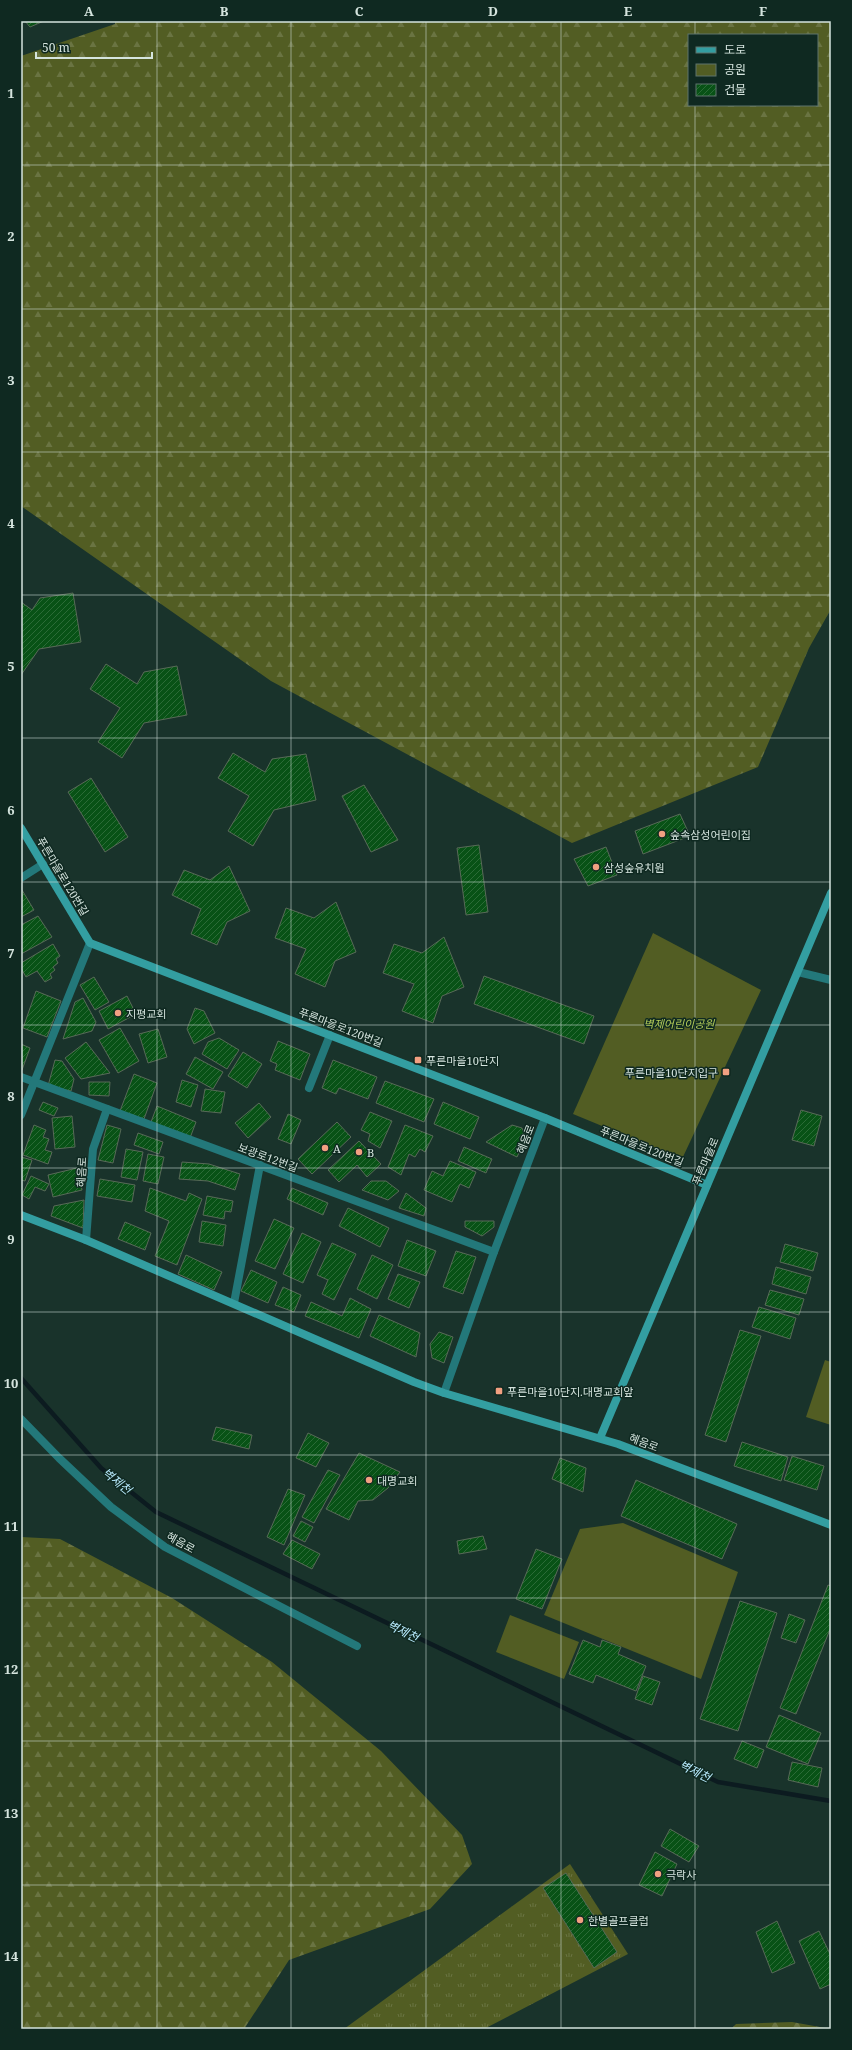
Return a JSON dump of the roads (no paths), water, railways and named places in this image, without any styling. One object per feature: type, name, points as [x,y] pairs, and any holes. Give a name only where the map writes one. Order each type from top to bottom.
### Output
[{"type":"main road","name":"푸른마을로120번길","points":[[21,828],[90,943],[545,1118],[707,1185]]},
{"type":"main road","name":"푸른마을로","points":[[600,1438],[831,893]]},
{"type":"main road","name":"혜음로","points":[[21,1215],[86,1240],[444,1393],[600,1438],[831,1525]]},
{"type":"street","points":[[21,878],[43,864]]},
{"type":"street","points":[[21,1115],[90,943]]},
{"type":"street","points":[[798,972],[831,980]]},
{"type":"street","points":[[309,1088],[330,1035]]},
{"type":"street","name":"보광로12번길","points":[[21,1077],[494,1252]]},
{"type":"street","name":"혜음로","points":[[86,1240],[94,1149],[107,1109]]},
{"type":"street","name":"혜음로","points":[[444,1393],[494,1252],[545,1118]]},
{"type":"street","points":[[234,1304],[260,1165]]},
{"type":"street","name":"혜음로","points":[[21,1419],[112,1507],[165,1547],[357,1646]]},
{"type":"waterway","name":"벽제천","points":[[21,1378],[101,1468],[156,1512],[718,1782],[831,1801]]},
{"type":"place","name":"숲속삼성어린이집","points":[[662,834]]},
{"type":"place","name":"삼성숲유치원","points":[[596,867]]},
{"type":"place","name":"지평교회","points":[[118,1013]]},
{"type":"place","name":"푸른마을10단지","points":[[418,1060]]},
{"type":"place","name":"푸른마을10단지입구","points":[[726,1072]]},
{"type":"place","name":"A","points":[[325,1148]]},
{"type":"place","name":"B","points":[[359,1152]]},
{"type":"place","name":"푸른마을10단지.대명교회앞","points":[[499,1391]]},
{"type":"place","name":"대명교회","points":[[369,1480]]},
{"type":"place","name":"극락사","points":[[658,1874]]},
{"type":"place","name":"한별골프클럽","points":[[580,1920]]},
{"type":"park label","name":"벽제어린이공원","points":[[679,1023]]}]
